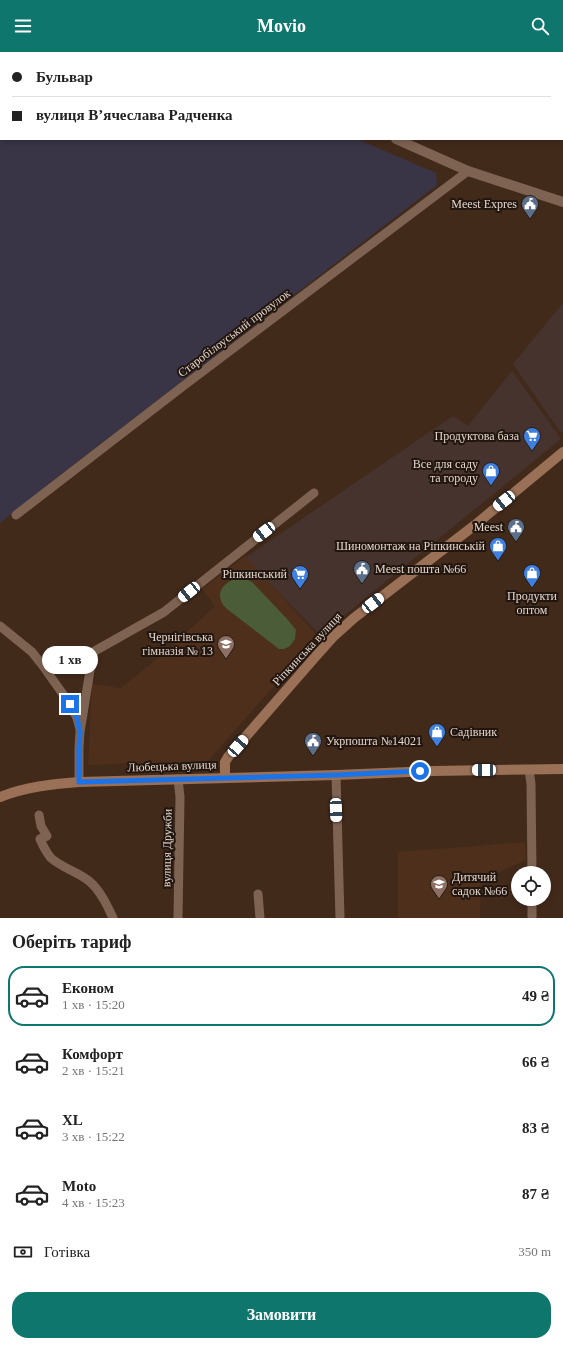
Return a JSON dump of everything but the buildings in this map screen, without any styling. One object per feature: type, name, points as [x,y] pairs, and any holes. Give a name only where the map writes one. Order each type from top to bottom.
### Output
[{"type":"main road","name":"Ріпкинська вулиця","points":[[225,777],[225,762],[228,757],[334,636],[354,618],[475,525],[563,452]]},
{"type":"main road","name":"Любецька вулиця","points":[[0,797],[24,789],[52,784],[79,782],[426,771],[563,769]]},
{"type":"street","points":[[398,140],[468,171],[563,202]]},
{"type":"street","name":"Старобілоуський провулок","points":[[16,515],[468,171]]},
{"type":"street","points":[[79,782],[80,732],[93,652],[164,612],[314,493]]},
{"type":"street","points":[[0,626],[32,652],[43,666],[70,704],[77,718],[80,732]]},
{"type":"street","points":[[529,770],[532,866]]},
{"type":"street","points":[[336,775],[340,918]]},
{"type":"street","name":"вулиця Дружби","points":[[178,779],[180,797],[178,918]]},
{"type":"street","points":[[39,815],[45,849],[52,858],[60,864],[80,874],[91,882],[98,890],[113,918]]},
{"type":"street","points":[[258,894],[260,918]]},
{"type":"street","points":[[532,906],[532,918]]},
{"type":"shaded area","points":[[0,140],[359,140],[436,173],[437,185],[51,482],[0,523]]},
{"type":"shaded area","points":[[563,303],[563,431],[561,433],[513,364]]},
{"type":"shaded area","points":[[512,371],[561,439],[320,635],[245,558],[453,416],[468,426]]},
{"type":"shaded area","name":"Чернігівська гімназія № 13","points":[[245,556],[316,634],[288,670],[208,761],[88,765],[92,684],[121,688],[169,649],[215,606],[202,589]]},
{"type":"shaded area","name":"Дитячий садок №66","points":[[525,842],[526,860],[481,880],[480,918],[398,918],[398,852]]},
{"type":"green space","points":[[242,577],[252,582],[296,630],[295,639],[290,646],[284,649],[279,649],[227,609],[223,604],[220,596],[223,588],[229,582]]},
{"type":"place","name":"Meest Expres","points":[[530,219]]},
{"type":"place","name":"Продуктова база","points":[[532,451]]},
{"type":"place","name":"Все для саду та городу","points":[[491,486]]},
{"type":"place","name":"Meest","points":[[516,542]]},
{"type":"place","name":"Шиномонтаж на Ріпкинській","points":[[498,561]]},
{"type":"place","name":"Meest пошта №66","points":[[362,584]]},
{"type":"place","name":"Продукти оптом","points":[[532,588]]},
{"type":"place","name":"Ріпкинський","points":[[300,589]]},
{"type":"place","name":"Чернігівська гімназія № 13","points":[[226,659]]},
{"type":"place","name":"Садівник","points":[[437,747]]},
{"type":"place","name":"Укрпошта №14021","points":[[313,756]]},
{"type":"place","name":"Дитячий садок №66","points":[[439,899]]},
{"type":"route","points":[[70,704],[77,718],[80,732],[78,762],[79,782],[336,775],[420,771]]}]
